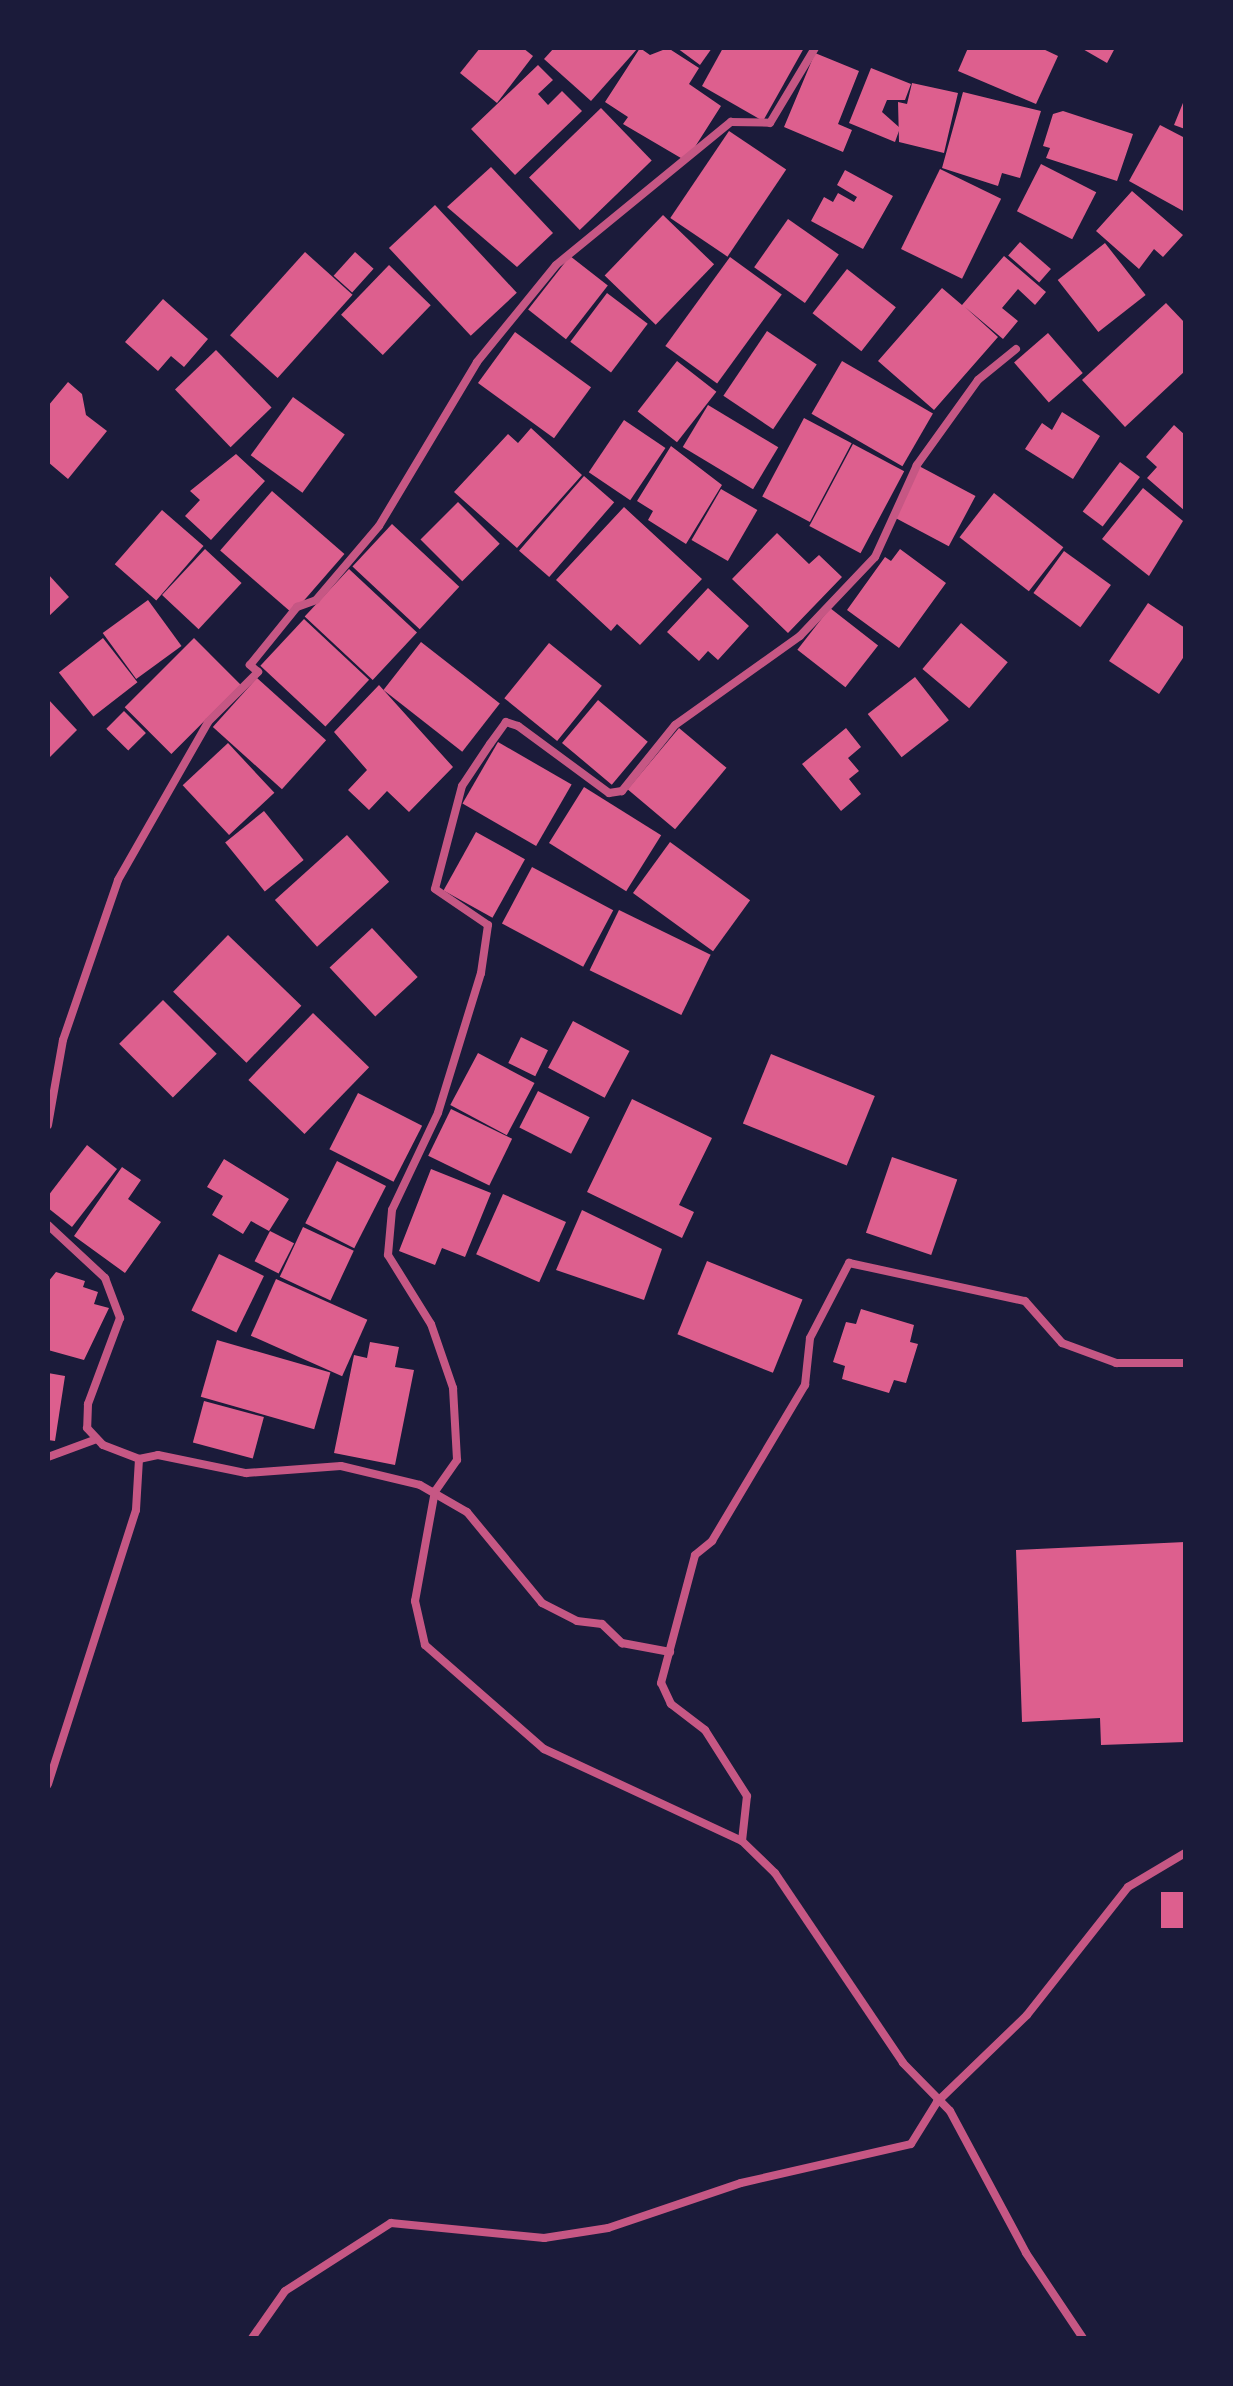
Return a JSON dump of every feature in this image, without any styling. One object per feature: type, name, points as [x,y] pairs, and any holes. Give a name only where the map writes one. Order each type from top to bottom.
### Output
[{"type":"street","points":[[48,1125],[63,1040],[118,880],[208,722],[258,672],[250,665],[297,607],[316,600],[379,526],[477,362],[556,265],[731,122],[770,123],[815,48]]},
{"type":"street","points":[[1016,349],[978,380],[917,465],[875,557],[800,636],[675,725],[622,791],[609,793],[506,722],[462,786],[435,889],[488,925],[488,937],[438,1113],[392,1210],[388,1255],[431,1324],[453,1388],[457,1460],[435,1491],[415,1601],[425,1645],[544,1749],[742,1841],[775,1873],[937,2102],[950,2111],[1026,2253],[1083,2338]]},
{"type":"street","points":[[48,1225],[105,1278],[120,1318],[88,1404],[87,1428],[97,1439],[139,1459],[158,1455],[246,1473],[341,1466],[435,1491],[492,1536],[542,1603],[577,1621],[602,1624],[622,1643],[670,1652]]},
{"type":"street","points":[[742,1841],[747,1796],[705,1730],[671,1704],[661,1683],[695,1555],[712,1541],[805,1385],[810,1338],[849,1263],[1025,1301],[1062,1343],[1116,1363],[1185,1363]]},
{"type":"street","points":[[48,1457],[97,1439]]},
{"type":"street","points":[[48,1784],[136,1510],[139,1459]]},
{"type":"street","points":[[252,2338],[285,2291],[391,2223],[544,2238],[644,2221],[741,2183],[911,2144],[937,2102],[1027,2015],[1128,1887],[1185,1853]]},
{"type":"building","points":[[480,48],[523,48],[533,56],[497,103],[460,73]]},
{"type":"building","points":[[554,48],[638,48],[591,101],[544,59]]},
{"type":"building","points":[[640,48],[650,55],[668,48],[699,68],[689,84],[721,106],[686,161],[623,124],[628,117],[605,102]]},
{"type":"building","points":[[677,48],[712,48],[700,65]]},
{"type":"building","points":[[723,48],[804,48],[763,121],[702,86]]},
{"type":"building","points":[[968,48],[1041,48],[1058,56],[1036,104],[958,71]]},
{"type":"building","points":[[1081,48],[1115,48],[1107,63]]},
{"type":"building","points":[[815,53],[859,71],[838,124],[852,130],[843,152],[784,127]]},
{"type":"building","points":[[538,65],[553,80],[538,94],[548,105],[562,91],[582,111],[515,175],[471,129]]},
{"type":"building","points":[[871,68],[911,84],[905,100],[887,100],[882,112],[900,128],[895,142],[849,123]]},
{"type":"building","points":[[912,83],[958,93],[944,153],[899,142],[898,102],[907,104]]},
{"type":"building","points":[[963,92],[1041,111],[1020,178],[1002,173],[998,186],[942,168]]},
{"type":"building","points":[[1185,98],[1185,129],[1174,125]]},
{"type":"building","points":[[601,108],[652,161],[580,230],[529,177]]},
{"type":"building","points":[[1063,111],[1133,134],[1117,181],[1046,158],[1050,148],[1043,146],[1053,114]]},
{"type":"building","points":[[1160,125],[1185,138],[1185,212],[1129,181]]},
{"type":"building","points":[[729,131],[786,170],[727,257],[670,218]]},
{"type":"building","points":[[1041,164],[1096,192],[1072,239],[1017,211]]},
{"type":"building","points":[[491,167],[553,233],[517,267],[447,207]]},
{"type":"building","points":[[940,169],[1001,199],[962,279],[901,249]]},
{"type":"building","points":[[845,170],[893,196],[863,249],[811,221],[824,197],[833,202],[838,193],[854,202],[857,197],[837,185]]},
{"type":"building","points":[[1132,191],[1183,235],[1163,257],[1154,249],[1139,269],[1096,231]]},
{"type":"building","points":[[435,205],[517,293],[471,336],[389,248]]},
{"type":"building","points":[[663,215],[714,264],[656,325],[605,275]]},
{"type":"building","points":[[788,219],[839,255],[805,303],[754,267]]},
{"type":"building","points":[[1020,242],[1051,269],[1039,282],[1008,256]]},
{"type":"building","points":[[1105,243],[1146,295],[1098,332],[1058,280]]},
{"type":"building","points":[[305,252],[353,295],[278,378],[230,335]]},
{"type":"building","points":[[355,252],[374,269],[352,293],[334,276]]},
{"type":"building","points":[[570,256],[608,286],[566,339],[528,310]]},
{"type":"building","points":[[1004,256],[1046,292],[1035,305],[1018,289],[1002,308],[1018,321],[1003,339],[965,307],[998,337],[934,410],[878,361],[942,288],[962,305]]},
{"type":"building","points":[[730,257],[782,295],[717,384],[665,346]]},
{"type":"building","points":[[389,265],[431,305],[383,355],[341,315]]},
{"type":"building","points":[[847,269],[896,307],[861,351],[813,313]]},
{"type":"building","points":[[607,293],[648,324],[611,372],[570,342]]},
{"type":"building","points":[[163,299],[208,339],[184,367],[171,356],[158,371],[125,342]]},
{"type":"building","points":[[1166,303],[1185,323],[1185,371],[1125,427],[1082,380]]},
{"type":"building","points":[[767,331],[817,365],[773,429],[723,396]]},
{"type":"building","points":[[515,332],[591,387],[554,438],[478,383]]},
{"type":"building","points":[[1048,333],[1083,373],[1049,403],[1014,363]]},
{"type":"building","points":[[216,350],[272,408],[231,447],[175,390]]},
{"type":"building","points":[[677,361],[716,392],[677,442],[638,411]]},
{"type":"building","points":[[842,361],[933,414],[902,466],[812,414]]},
{"type":"building","points":[[68,382],[82,394],[86,415],[107,431],[68,479],[48,462],[48,406]]},
{"type":"building","points":[[293,397],[345,435],[302,493],[251,455]]},
{"type":"building","points":[[708,405],[778,447],[753,489],[683,447]]},
{"type":"building","points":[[1062,412],[1100,436],[1073,479],[1025,449],[1042,423],[1052,430]]},
{"type":"building","points":[[804,418],[852,443],[810,522],[762,497]]},
{"type":"building","points":[[624,420],[665,448],[630,500],[589,472]]},
{"type":"building","points":[[1174,425],[1185,435],[1185,511],[1147,478],[1157,467],[1146,457]]},
{"type":"building","points":[[531,428],[582,475],[517,548],[454,492],[508,434],[518,443]]},
{"type":"building","points":[[853,444],[904,471],[861,553],[809,526]]},
{"type":"building","points":[[671,446],[722,485],[686,544],[648,520],[653,511],[637,501]]},
{"type":"building","points":[[236,454],[265,481],[211,540],[185,516],[200,500],[190,491]]},
{"type":"building","points":[[1120,462],[1140,477],[1103,527],[1083,512]]},
{"type":"building","points":[[919,466],[976,496],[949,546],[892,516]]},
{"type":"building","points":[[584,476],[614,502],[549,577],[519,551]]},
{"type":"building","points":[[1143,488],[1183,521],[1149,576],[1102,539]]},
{"type":"building","points":[[721,489],[757,510],[728,561],[692,540]]},
{"type":"building","points":[[272,491],[344,554],[293,614],[220,551]]},
{"type":"building","points":[[994,493],[1063,547],[1029,591],[960,537]]},
{"type":"building","points":[[458,502],[500,544],[462,581],[421,539]]},
{"type":"building","points":[[624,507],[702,579],[640,645],[617,624],[611,631],[556,580]]},
{"type":"building","points":[[162,510],[204,546],[156,600],[115,564]]},
{"type":"building","points":[[392,524],[459,587],[420,629],[352,566]]},
{"type":"building","points":[[777,533],[809,564],[819,555],[842,577],[788,633],[732,579]]},
{"type":"building","points":[[205,549],[242,583],[199,629],[162,595]]},
{"type":"building","points":[[900,549],[946,583],[899,648],[847,610],[885,557],[891,561]]},
{"type":"building","points":[[1064,551],[1111,585],[1080,627],[1033,593]]},
{"type":"building","points":[[349,569],[417,632],[373,680],[305,617]]},
{"type":"building","points":[[48,574],[69,597],[48,617]]},
{"type":"building","points":[[708,588],[749,626],[718,660],[708,651],[699,661],[667,632]]},
{"type":"building","points":[[148,600],[182,646],[136,679],[103,633]]},
{"type":"building","points":[[1148,603],[1185,628],[1185,655],[1159,694],[1109,661]]},
{"type":"building","points":[[830,608],[878,646],[845,687],[797,650]]},
{"type":"building","points":[[304,619],[369,680],[325,727],[260,666]]},
{"type":"building","points":[[961,623],[1008,662],[969,708],[922,669]]},
{"type":"building","points":[[103,638],[137,682],[93,717],[59,672]]},
{"type":"building","points":[[194,638],[241,685],[171,754],[125,707]]},
{"type":"building","points":[[421,642],[500,704],[462,752],[383,690]]},
{"type":"building","points":[[549,643],[602,686],[557,741],[504,698]]},
{"type":"building","points":[[915,677],[949,720],[902,757],[868,714]]},
{"type":"building","points":[[257,678],[326,740],[282,789],[213,727]]},
{"type":"building","points":[[379,685],[453,767],[409,812],[387,791],[369,810],[348,790],[367,770],[334,732]]},
{"type":"building","points":[[48,699],[77,730],[48,759]]},
{"type":"building","points":[[598,700],[648,742],[612,785],[562,743]]},
{"type":"building","points":[[124,711],[146,733],[128,751],[106,729]]},
{"type":"building","points":[[679,728],[726,768],[675,829],[628,789]]},
{"type":"building","points":[[846,728],[861,747],[848,758],[859,771],[849,779],[861,794],[841,811],[802,764]]},
{"type":"building","points":[[498,742],[572,784],[536,846],[462,803]]},
{"type":"building","points":[[228,743],[274,793],[229,835],[183,785]]},
{"type":"building","points":[[584,787],[661,835],[626,891],[549,843]]},
{"type":"building","points":[[264,811],[304,860],[265,891],[225,842]]},
{"type":"building","points":[[476,832],[525,859],[492,918],[444,891]]},
{"type":"building","points":[[347,835],[389,882],[317,947],[275,900]]},
{"type":"building","points":[[670,842],[750,900],[713,951],[633,893]]},
{"type":"building","points":[[532,867],[613,910],[583,967],[502,924]]},
{"type":"building","points":[[619,910],[711,955],[681,1015],[590,970]]},
{"type":"building","points":[[372,928],[418,977],[375,1017],[330,968]]},
{"type":"building","points":[[228,935],[301,1006],[246,1063],[173,992]]},
{"type":"building","points":[[163,1000],[217,1054],[173,1098],[119,1044]]},
{"type":"building","points":[[313,1013],[369,1067],[305,1134],[248,1080]]},
{"type":"building","points":[[573,1021],[630,1051],[605,1098],[548,1068]]},
{"type":"building","points":[[521,1037],[548,1050],[535,1076],[508,1063]]},
{"type":"building","points":[[478,1053],[535,1083],[507,1135],[450,1105]]},
{"type":"building","points":[[771,1054],[875,1096],[847,1165],[743,1124]]},
{"type":"building","points":[[538,1091],[590,1117],[571,1154],[519,1128]]},
{"type":"building","points":[[358,1093],[422,1126],[394,1182],[329,1149]]},
{"type":"building","points":[[632,1099],[712,1138],[679,1205],[694,1212],[682,1238],[587,1192]]},
{"type":"building","points":[[451,1109],[512,1139],[489,1186],[428,1156]]},
{"type":"building","points":[[87,1145],[117,1169],[72,1227],[48,1208],[48,1196]]},
{"type":"building","points":[[892,1157],[957,1179],[931,1255],[866,1233]]},
{"type":"building","points":[[224,1159],[289,1199],[269,1231],[251,1221],[243,1234],[212,1215],[223,1196],[207,1187]]},
{"type":"building","points":[[337,1161],[386,1186],[354,1248],[305,1223]]},
{"type":"building","points":[[122,1167],[141,1180],[128,1199],[161,1222],[125,1273],[74,1236]]},
{"type":"building","points":[[431,1169],[491,1193],[465,1257],[442,1248],[435,1265],[399,1251]]},
{"type":"building","points":[[503,1194],[566,1222],[539,1282],[476,1254]]},
{"type":"building","points":[[582,1210],[662,1249],[644,1300],[556,1270]]},
{"type":"building","points":[[303,1227],[354,1251],[331,1301],[280,1277]]},
{"type":"building","points":[[270,1231],[294,1243],[279,1274],[255,1261]]},
{"type":"building","points":[[219,1254],[264,1276],[236,1333],[191,1311]]},
{"type":"building","points":[[707,1261],[802,1300],[773,1373],[677,1334]]},
{"type":"building","points":[[56,1272],[85,1281],[83,1287],[98,1292],[94,1304],[109,1308],[84,1360],[48,1350],[48,1282]]},
{"type":"building","points":[[276,1279],[367,1320],[342,1376],[251,1336]]},
{"type":"building","points":[[861,1309],[914,1325],[910,1342],[918,1344],[906,1383],[894,1380],[889,1393],[842,1379],[845,1366],[833,1362],[846,1322],[856,1324]]},
{"type":"building","points":[[217,1340],[330,1373],[314,1429],[201,1397]]},
{"type":"building","points":[[370,1342],[399,1347],[395,1367],[414,1370],[395,1465],[334,1453],[354,1355],[367,1358]]},
{"type":"building","points":[[48,1373],[65,1376],[55,1441],[48,1440]]},
{"type":"building","points":[[204,1401],[264,1417],[253,1459],[193,1443]]},
{"type":"building","points":[[1185,1542],[1185,1742],[1101,1745],[1100,1718],[1022,1722],[1016,1550]]},
{"type":"building","points":[[1161,1892],[1185,1892],[1185,1928],[1161,1928]]}]
